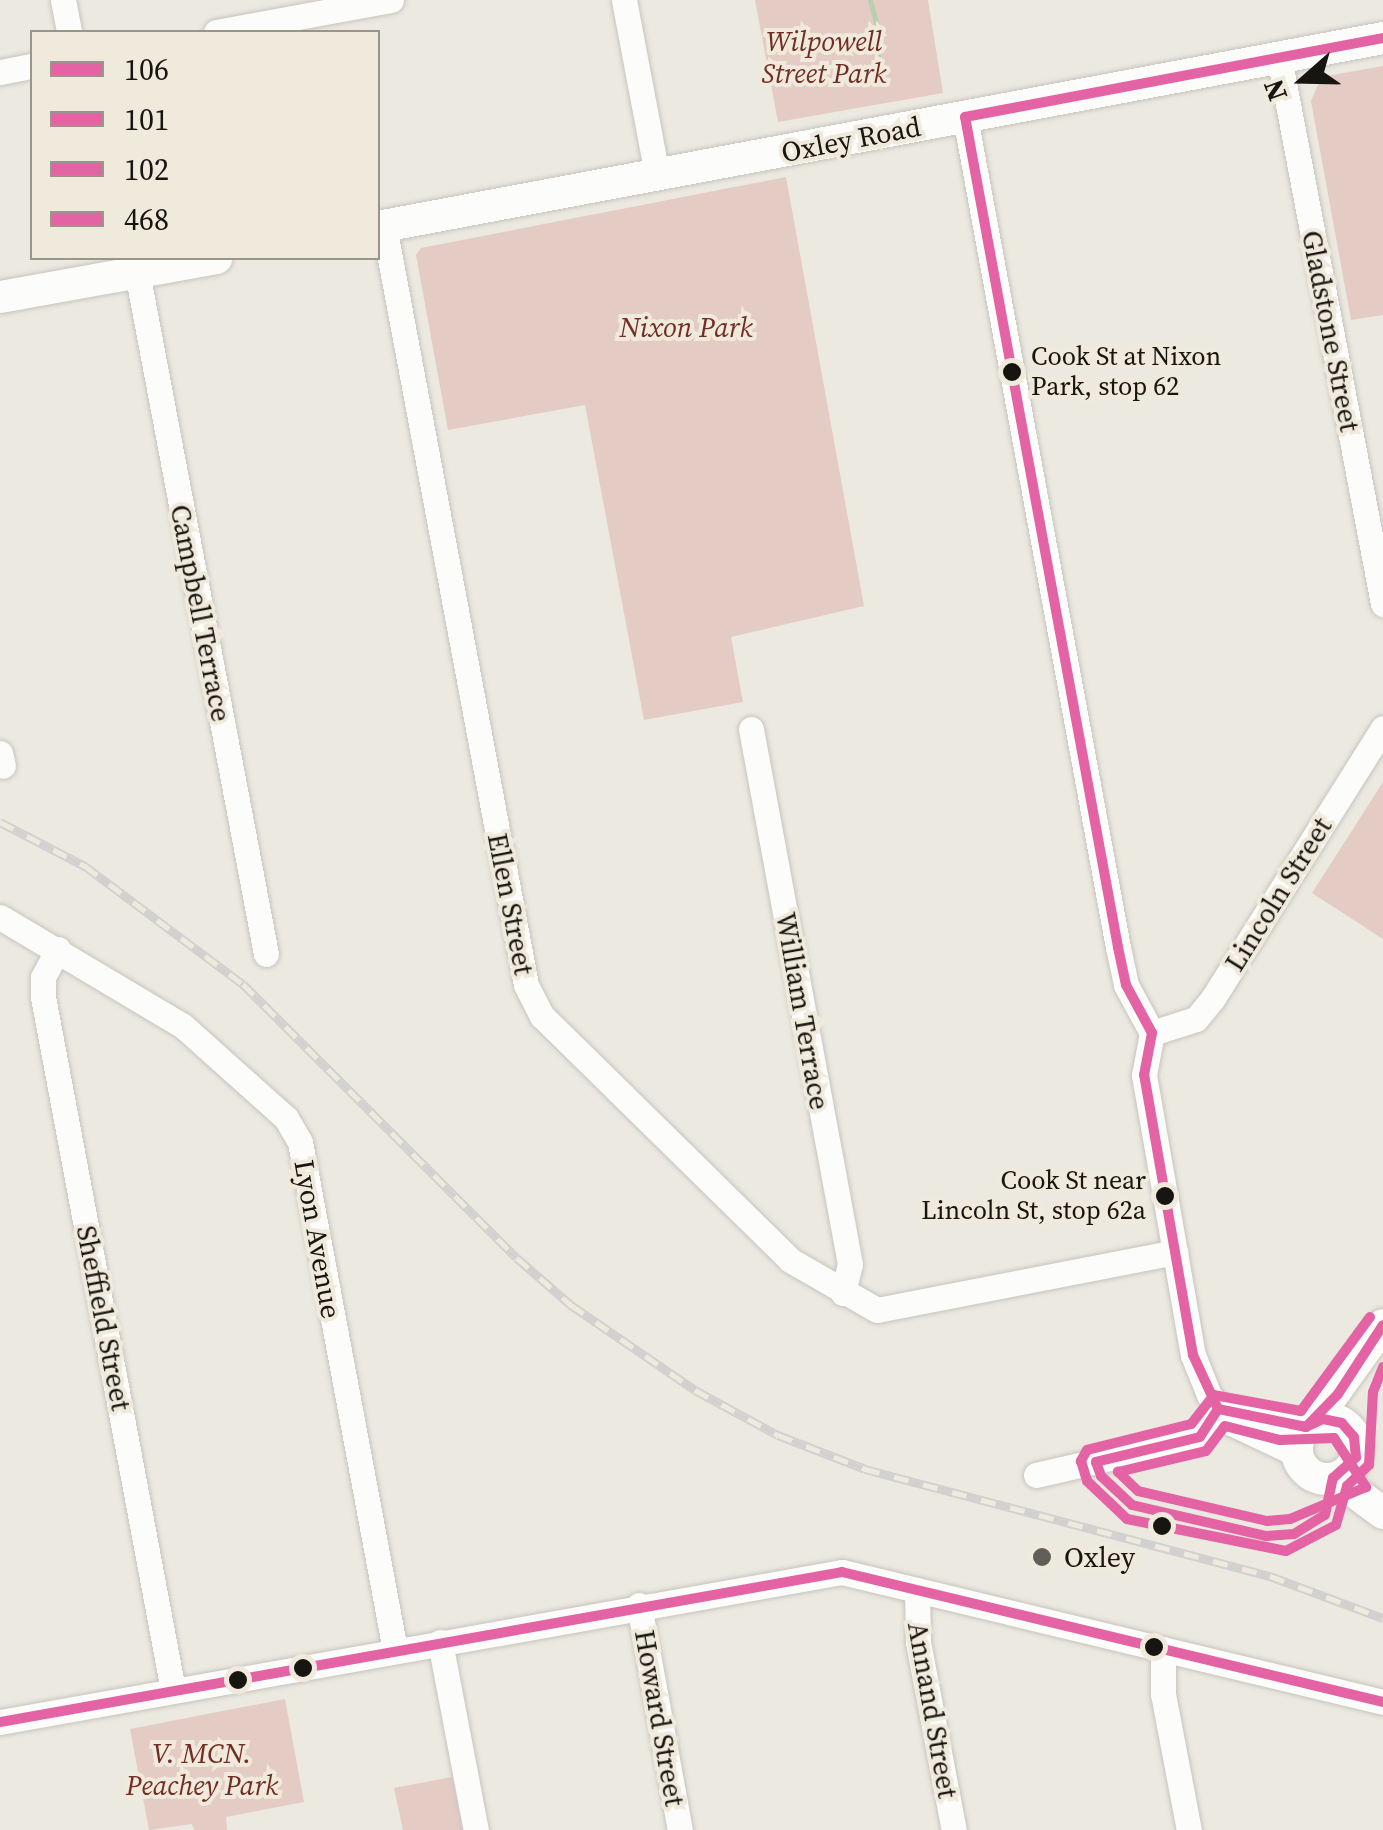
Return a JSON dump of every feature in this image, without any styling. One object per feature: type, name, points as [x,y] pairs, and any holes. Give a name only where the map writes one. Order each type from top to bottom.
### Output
[{"type":"main road","name":"Oxley Road","points":[[381,227],[1383,38]]},
{"type":"main road","points":[[0,298],[205,260]]},
{"type":"main road","points":[[1383,1326],[1306,1434],[1316,1477],[1336,1478],[1383,1513]]},
{"type":"main road","points":[[1336,1478],[1352,1466],[1358,1389],[1383,1326]]},
{"type":"main road","points":[[1306,1434],[1342,1422],[1383,1486]]},
{"type":"street","points":[[64,0],[70,30]]},
{"type":"street","points":[[223,30],[290,10],[391,0]]},
{"type":"street","points":[[624,0],[657,174]]},
{"type":"street","name":"Gladstone Street","points":[[1279,57],[1383,604]]},
{"type":"street","points":[[0,72],[30,66]]},
{"type":"street","points":[[965,117],[1118,947],[1126,985],[1152,1033],[1144,1076],[1193,1355],[1218,1409],[1245,1434],[1306,1434]]},
{"type":"street","name":"Ellen Street","points":[[381,227],[532,1001],[790,1260],[843,1293],[890,1310],[1175,1252]]},
{"type":"street","name":"Campbell Terrace","points":[[137,272],[266,954]]},
{"type":"street","name":"William Terrace","points":[[752,728],[850,1264],[843,1293]]},
{"type":"street","name":"Lincoln Street","points":[[1152,1033],[1196,1019],[1213,998],[1383,728]]},
{"type":"street","name":"Lyon Avenue","points":[[0,917],[183,1026],[286,1118],[300,1142],[395,1650]]},
{"type":"street","name":"Sheffield Street","points":[[58,949],[43,977],[43,996],[173,1690]]},
{"type":"street","points":[[1036,1475],[1200,1437],[1218,1409]]},
{"type":"street","points":[[0,1722],[812,1572],[842,1572],[1383,1702]]},
{"type":"street","name":"Annand Street","points":[[917,1590],[918,1642],[954,1830]]},
{"type":"street","name":"Howard Street","points":[[639,1606],[680,1830]]},
{"type":"street","points":[[440,1642],[476,1830]]},
{"type":"street","points":[[1162,1650],[1163,1694],[1189,1830]]},
{"type":"green space","name":"Wilpowell Street Park","points":[[755,0],[928,0],[943,93],[778,122]]},
{"type":"green space","points":[[1383,66],[1383,315],[1351,320],[1311,101],[1321,77]]},
{"type":"green space","name":"Nixon Park","points":[[786,177],[864,606],[731,637],[743,702],[644,720],[585,405],[448,430],[416,255],[421,248]]},
{"type":"green space","points":[[1383,782],[1383,939],[1312,893]]},
{"type":"green space","name":"V. MCN. Peachey Park","points":[[285,1699],[304,1802],[226,1817],[227,1830],[194,1830],[192,1824],[149,1830],[130,1729]]},
{"type":"green space","points":[[452,1777],[463,1830],[403,1830],[394,1788]]},
{"type":"waterway","points":[[870,0],[879,34],[877,81]]},
{"type":"railway","points":[[0,822],[85,866],[243,984],[517,1258],[571,1305],[695,1390],[778,1435],[865,1469],[1270,1576],[1383,1618]]},
{"type":"transit line","name":"101","points":[[1306,1427],[1218,1409],[1193,1355],[1144,1075],[1152,1033],[1126,985],[1118,947],[965,117],[1383,38]]},
{"type":"transit line","name":"102","points":[[1370,1317],[1301,1411],[1214,1395],[1191,1424],[1087,1450],[1081,1461],[1087,1481],[1127,1519],[1286,1551],[1336,1525],[1347,1486],[1369,1465],[1373,1392],[1383,1367]]},
{"type":"transit line","name":"101","points":[[1306,1427],[1338,1394],[1383,1325]]},
{"type":"transit line","name":"101","points":[[1218,1409],[1200,1437],[1096,1462],[1101,1476],[1132,1505],[1266,1536],[1294,1534],[1325,1515],[1333,1478],[1356,1457],[1354,1437],[1342,1423],[1323,1419],[1306,1427]]},
{"type":"transit line","name":"468","points":[[1225,1426],[1280,1440],[1334,1438],[1366,1487],[1290,1519],[1267,1521],[1138,1491],[1118,1472],[1206,1451],[1225,1426]]},
{"type":"transit line","name":"106","points":[[0,1722],[842,1572],[1383,1702]]},
{"type":"place","name":"Cook St at Nixon Park, stop 62","points":[[1012,372]]},
{"type":"place","name":"Cook St near Lincoln St, stop 62a","points":[[1165,1196]]},
{"type":"place","name":"Oxley","points":[[1042,1557]]}]
